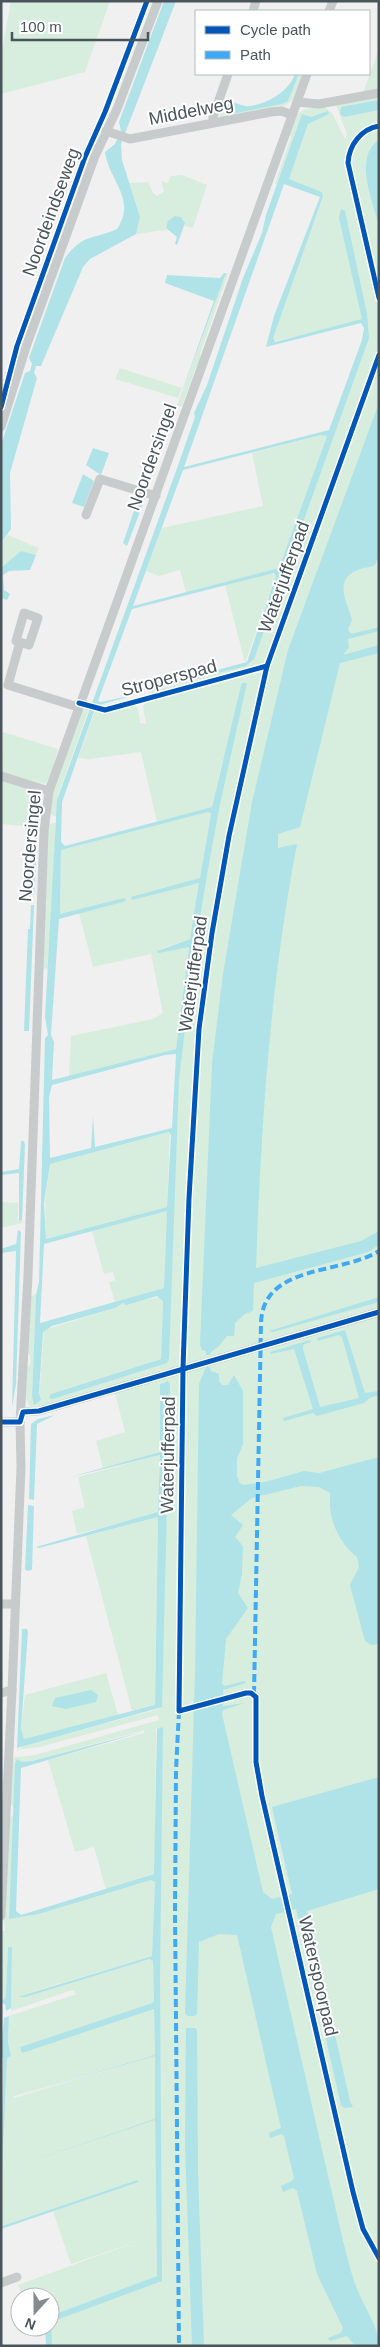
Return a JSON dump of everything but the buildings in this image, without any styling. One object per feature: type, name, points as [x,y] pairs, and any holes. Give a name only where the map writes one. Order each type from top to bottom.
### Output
[{"type":"street","name":"Noordeindseweg","points":[[1,427],[27,344],[95,156],[117,109],[158,1]]},
{"type":"street","points":[[213,123],[213,117],[228,75]]},
{"type":"street","name":"Noordersingel","points":[[1,1916],[2,1858],[12,1690],[21,1467],[21,1417],[44,831],[49,791],[307,75]]},
{"type":"street","points":[[297,102],[319,104],[379,92]]},
{"type":"street","name":"Middelweg","points":[[106,132],[130,139],[277,112],[292,115]]},
{"type":"street","points":[[86,516],[100,479],[156,496]]},
{"type":"street","points":[[20,642],[8,685],[78,707]]},
{"type":"street","points":[[1,776],[49,791]]},
{"type":"street","points":[[1,1422],[379,1312]]},
{"type":"street","points":[[1,1604],[15,1604]]},
{"type":"street","points":[[1,1693],[12,1690]]},
{"type":"street","points":[[1,2283],[17,2277]]},
{"type":"green space","points":[[11,1],[110,1],[85,72],[1,94],[1,56]]},
{"type":"green space","points":[[379,34],[379,2346],[49,2346],[49,2337],[60,2337],[60,2316],[159,2278],[159,1729],[156,1729],[155,1873],[106,1890],[94,1847],[75,1852],[48,1760],[144,1733],[144,1730],[32,1761],[22,1762],[17,1759],[14,1808],[10,1803],[12,1760],[15,1757],[35,1755],[159,1720],[158,1715],[40,1747],[15,1750],[22,1746],[159,1709],[166,1381],[160,1384],[160,1452],[103,1468],[96,1441],[125,1432],[115,1393],[167,1369],[47,1405],[30,1407],[26,1398],[27,1368],[30,1365],[30,1355],[27,1353],[30,1298],[38,1291],[36,1296],[32,1396],[34,1405],[39,1400],[44,1330],[115,1308],[119,1304],[160,1297],[163,1301],[161,1359],[51,1394],[51,1398],[53,1399],[166,1363],[174,1099],[194,934],[224,754],[212,807],[157,822],[141,752],[90,759],[78,758],[95,711],[103,714],[135,706],[138,708],[140,723],[146,724],[143,706],[149,700],[248,673],[249,668],[152,694],[147,691],[154,677],[182,677],[183,679],[154,687],[153,691],[250,664],[366,342],[365,321],[270,342],[323,196],[322,192],[289,179],[308,124],[329,114],[311,117],[302,114],[277,184],[275,184],[297,114],[306,109],[323,106],[332,113],[345,139],[347,134],[336,105],[361,99],[377,54]]},
{"type":"green space","points":[[299,75],[303,75],[293,99],[286,105],[219,118],[226,98],[230,101],[232,114],[282,104],[288,100]]},
{"type":"green space","points":[[182,175],[207,185],[193,228],[185,226],[184,220],[177,216],[166,228],[167,231],[136,234],[140,217],[129,183],[148,182],[153,193],[157,196],[164,191],[161,181],[168,183],[171,176]]},
{"type":"green space","points":[[226,273],[228,274],[200,354],[201,364],[196,367],[182,406],[177,406]]},
{"type":"green space","points":[[120,368],[182,388],[178,398],[115,379]]},
{"type":"green space","points":[[327,435],[279,568],[186,593],[180,570],[159,576],[146,571],[162,528],[263,506],[252,453]]},
{"type":"green space","points":[[8,535],[39,548],[36,555],[21,551],[1,568],[1,543]]},
{"type":"green space","points":[[272,573],[276,576],[245,663],[225,585]]},
{"type":"green space","points":[[84,709],[89,709],[58,795],[57,817],[49,814],[51,798],[71,735],[74,734],[80,718],[79,713]]},
{"type":"green space","points":[[3,732],[58,749],[46,784],[1,774]]},
{"type":"green space","points":[[1,778],[39,791],[37,792],[35,827],[1,824]]},
{"type":"green space","points":[[208,812],[211,814],[200,878],[172,889],[200,883],[190,939],[157,950],[189,946],[176,1049],[69,1077],[71,1036],[153,1019],[163,1013],[151,954],[93,967],[79,913],[125,901],[60,914],[61,850]]},
{"type":"green space","points":[[56,823],[49,969],[43,968],[48,824]]},
{"type":"green space","points":[[170,1132],[167,1207],[46,1239],[45,1202],[50,1164]]},
{"type":"green space","points":[[1,1202],[18,1203],[18,1221],[22,1220],[23,1223],[1,1228]]},
{"type":"green space","points":[[167,1211],[164,1288],[115,1302],[109,1282],[115,1280],[113,1272],[104,1274],[92,1231]]},
{"type":"green space","points":[[160,1455],[158,1513],[77,1534],[72,1511],[85,1507],[78,1477]]},
{"type":"green space","points":[[158,1517],[155,1705],[132,1711],[86,1536]]},
{"type":"green space","points":[[106,1673],[118,1715],[24,1739],[21,1728],[25,1695]]},
{"type":"green space","points":[[14,1815],[9,1919],[39,1914],[151,1880],[155,1881],[152,1956],[21,1995],[151,1959],[153,1961],[154,2001],[152,2003],[20,2047],[22,2052],[154,2009],[155,2055],[14,2096],[14,2098],[155,2056],[156,2119],[11,2168],[155,2120],[157,2276],[60,2312],[60,2287],[19,2287],[18,2285],[144,2239],[71,2264],[53,2211],[139,2182],[137,2180],[1,2226],[2,2154],[7,2058],[11,2056],[8,2042],[9,2016],[77,1994],[72,1990],[11,2011],[12,1948],[8,1947],[6,1993],[5,1999],[1,2001],[1,1931],[5,1931],[8,1819]]},
{"type":"water","points":[[164,1],[176,1],[121,144],[122,160],[140,217],[136,234],[90,259],[83,267],[41,366],[36,366],[34,373],[37,378],[10,473],[11,529],[1,543],[1,445],[25,373],[30,371],[32,364],[29,358],[65,258],[83,241],[117,229],[122,218],[123,199],[107,162],[105,152],[115,144],[121,131],[119,122]]},
{"type":"water","points":[[294,75],[299,75],[288,101],[282,104],[232,114],[227,113],[225,109],[230,101],[248,106],[271,99],[283,91]]},
{"type":"water","points":[[379,100],[379,110],[344,117],[340,114],[341,107]]},
{"type":"water","points":[[328,111],[329,114],[308,124],[289,179],[322,192],[323,196],[273,338],[275,342],[362,319],[339,218],[341,209],[345,211],[367,314],[369,338],[254,659],[246,666],[151,690],[154,687],[247,662],[276,576],[274,573],[132,609],[98,701],[101,702],[138,694],[96,706],[62,802],[61,842],[65,846],[212,807],[240,690],[242,683],[247,683],[220,804],[208,869],[194,953],[179,1079],[169,1359],[167,1363],[53,1399],[49,1398],[51,1394],[161,1359],[163,1301],[157,1296],[126,1305],[123,1303],[115,1308],[52,1326],[43,1332],[39,1393],[41,1400],[34,1405],[32,1396],[36,1296],[39,1281],[45,1038],[48,1035],[45,1017],[57,800],[176,471],[195,417],[194,413],[207,385],[243,278],[262,233],[266,215],[299,122],[302,114],[311,117]],"holes":[[[284,184],[320,197],[274,316],[266,347],[361,323],[364,328],[362,340],[329,430],[184,467]],[[321,435],[327,436],[279,568],[133,606],[183,470]],[[208,812],[211,814],[200,878],[131,897],[132,900],[199,883],[190,939],[157,951],[158,953],[189,947],[176,1049],[52,1080],[54,1042],[51,1035],[59,919],[126,901],[124,898],[60,914],[61,850]],[[176,1054],[172,1128],[95,1147],[93,1116],[91,1148],[50,1158],[49,1097],[52,1085],[165,1055]],[[169,1132],[171,1135],[167,1207],[46,1239],[44,1203],[50,1164]],[[167,1211],[164,1288],[40,1323],[44,1244]]]},
{"type":"water","points":[[379,140],[379,226],[367,180],[366,168],[367,157],[371,148]]},
{"type":"water","points":[[175,216],[181,217],[185,223],[177,245],[175,244],[177,237],[166,228],[168,221]]},
{"type":"water","points":[[226,273],[177,405],[214,301],[165,283],[167,275],[220,278]]},
{"type":"water","points":[[379,403],[379,556],[375,565],[351,573],[346,579],[344,592],[352,620],[348,629],[351,634],[379,627],[379,631],[348,639],[349,647],[343,655],[379,645],[379,653],[340,663],[300,827],[278,834],[278,848],[297,844],[273,1002],[264,1108],[256,1268],[361,1241],[379,1231],[379,1245],[368,1252],[254,1283],[253,1311],[245,1314],[235,1323],[234,1336],[227,1336],[210,1355],[206,1355],[206,1351],[202,1350],[200,1345],[212,1063],[223,974],[252,802],[288,650]]},
{"type":"water","points":[[93,448],[109,453],[101,475],[86,465]]},
{"type":"water","points":[[83,474],[94,481],[84,507],[72,503]]},
{"type":"water","points":[[140,493],[146,496],[127,546],[123,543]]},
{"type":"water","points":[[21,551],[36,555],[30,570],[9,571],[3,575],[4,590],[10,594],[7,600],[1,598],[1,568]]},
{"type":"water","points":[[37,792],[39,793],[35,885],[34,895],[31,895]]},
{"type":"water","points":[[31,905],[34,905],[29,1031],[24,1031],[28,929],[30,929]]},
{"type":"water","points":[[21,1141],[24,1141],[25,1145],[22,1220],[19,1221],[19,1173],[1,1175],[1,1172],[19,1169]]},
{"type":"water","points":[[18,1230],[21,1232],[16,1384],[12,1407],[16,1251],[1,1253],[1,1249],[16,1244]]},
{"type":"water","points":[[379,1297],[379,1302],[273,1332],[269,1331]]},
{"type":"water","points":[[345,1330],[365,1393],[379,1391],[379,1395],[370,1398],[364,1403],[317,1416],[313,1413],[284,1421],[283,1418],[313,1409],[294,1349],[271,1354],[270,1352],[310,1340],[311,1342],[303,1345],[303,1349],[320,1407],[359,1398],[342,1337],[339,1335],[318,1341],[317,1338]]},
{"type":"water","points":[[206,1367],[210,1367],[211,1371],[219,1374],[219,1381],[222,1385],[228,1385],[234,1375],[243,1391],[243,1445],[237,1458],[237,1477],[243,1485],[265,1482],[304,1471],[319,1473],[379,1457],[379,1644],[371,1645],[365,1641],[350,1585],[359,1567],[357,1557],[346,1547],[338,1534],[332,1519],[330,1493],[319,1487],[301,1486],[252,1498],[231,1515],[243,1525],[235,1537],[243,1546],[242,1574],[238,1593],[248,1608],[226,1639],[222,1684],[225,1686],[244,1681],[246,1683],[223,1690],[223,1706],[245,1703],[223,1710],[222,1714],[263,1892],[272,1899],[292,1894],[272,1807],[379,1777],[379,1889],[307,1911],[350,2101],[353,2107],[344,2108],[341,2105],[296,1909],[276,1914],[271,1927],[343,2241],[353,2279],[377,2332],[379,2346],[355,2346],[347,2336],[330,2341],[328,2338],[341,2333],[343,2328],[317,2274],[297,2191],[293,2188],[283,2192],[281,2186],[292,2181],[294,2178],[284,2136],[281,2134],[270,2138],[269,2133],[281,2128],[237,1935],[219,1934],[199,1942],[197,2014],[195,2016],[188,2016],[185,2014],[195,1673],[199,1384]]},
{"type":"water","points":[[168,1381],[170,1384],[162,1707],[17,1748],[22,1629],[27,1629],[28,1632],[21,1728],[24,1739],[155,1705],[158,1517],[39,1548],[36,1547],[158,1512],[160,1455],[67,1478],[160,1452],[160,1384]]},
{"type":"water","points":[[55,1415],[37,1424],[34,1500],[29,1499],[31,1424],[38,1419]]},
{"type":"water","points":[[28,1505],[34,1506],[32,1570],[27,1571],[25,1569]]},
{"type":"water","points":[[91,1690],[98,1695],[96,1702],[66,1709],[52,1706],[55,1698]]},
{"type":"water","points":[[163,1727],[160,1980],[162,2281],[60,2319],[60,2312],[157,2276],[155,2120],[11,2168],[155,2119],[155,2056],[13,2097],[155,2055],[154,2009],[22,2053],[20,2047],[152,2003],[154,2001],[153,1961],[150,1959],[25,1997],[18,1997],[152,1956],[155,1882],[151,1880],[39,1914],[9,1919],[15,1764],[17,1759],[22,1762],[32,1761],[145,1731],[21,1768],[16,1911],[21,1915],[154,1874],[157,1729]]},
{"type":"water","points":[[8,1947],[12,1947],[11,2008],[6,2011],[5,2004],[1,2003],[1,2001],[5,1999],[6,1993]]},
{"type":"water","points":[[9,2016],[8,2042],[11,2056],[7,2058],[1,2192],[3,2058],[1,2058],[4,2018]]},
{"type":"water","points":[[186,2028],[195,2028],[197,2030],[198,2172],[204,2346],[192,2346],[185,2145]]},
{"type":"water","points":[[137,2180],[139,2182],[1,2229],[2,2226]]},
{"type":"water","points":[[46,2337],[52,2337],[52,2346],[46,2346]]},
{"type":"marked path","points":[[254,1694],[261,1323],[265,1304],[275,1290],[289,1281],[306,1274],[363,1259],[379,1251]]},
{"type":"marked path","points":[[179,1711],[176,1770],[175,1912],[179,2346]]},
{"type":"cycle path","points":[[1,407],[17,346],[85,157],[105,112],[147,1]]},
{"type":"cycle path","points":[[379,126],[367,131],[357,139],[351,150],[348,163],[379,298]]},
{"type":"cycle path","name":"Waterjufferpad","points":[[379,355],[267,666],[229,836],[212,933],[199,1029],[189,1198],[183,1368],[179,1711],[246,1693],[251,1693],[256,1697],[256,1762],[262,1796],[353,2192],[363,2229],[379,2258]]},
{"type":"cycle path","name":"Stroperspad","points":[[79,703],[105,710],[267,666]]},
{"type":"cycle path","points":[[1,1422],[20,1422],[23,1412],[39,1411],[379,1312]]}]
